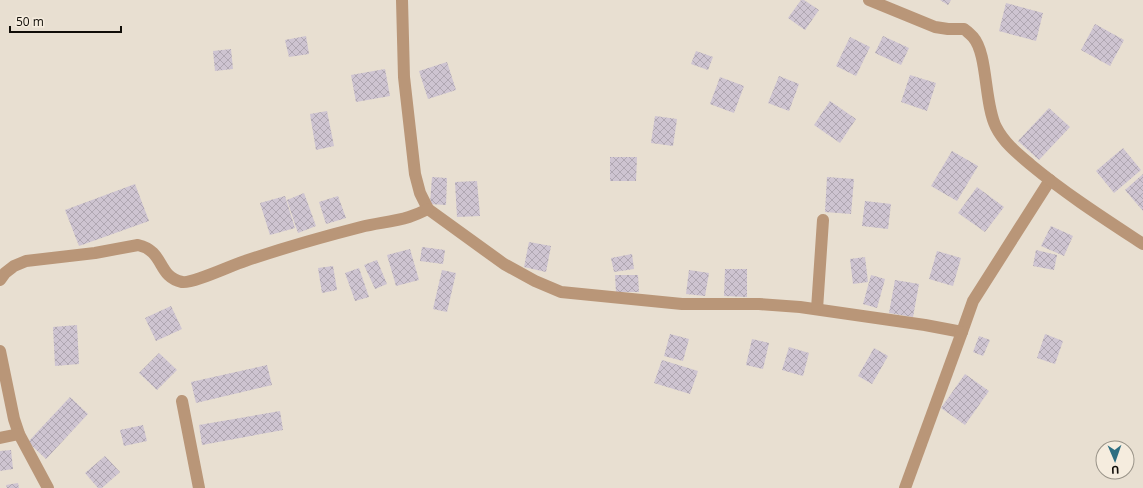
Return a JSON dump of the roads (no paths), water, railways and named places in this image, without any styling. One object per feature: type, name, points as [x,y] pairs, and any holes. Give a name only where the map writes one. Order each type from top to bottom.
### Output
[{"type":"street","points":[[402,0],[404,77],[414,167],[420,193],[428,209],[504,264],[535,282],[561,292],[682,304],[759,304],[817,309],[962,332]]},
{"type":"street","points":[[869,0],[935,27],[964,29],[974,37],[981,53],[988,104],[996,126],[1005,141],[1050,180],[1143,244]]},
{"type":"street","points":[[905,488],[973,301],[1050,180]]},
{"type":"street","points":[[0,280],[5,273],[14,266],[26,261],[95,253],[138,245],[145,246],[156,256],[168,276],[184,282],[192,282],[266,254],[363,226],[409,217],[428,209]]},
{"type":"street","points":[[817,309],[823,220]]},
{"type":"street","points":[[0,351],[14,419],[19,434],[48,488]]},
{"type":"street","points":[[182,401],[199,488]]},
{"type":"street","points":[[0,438],[19,434]]}]
